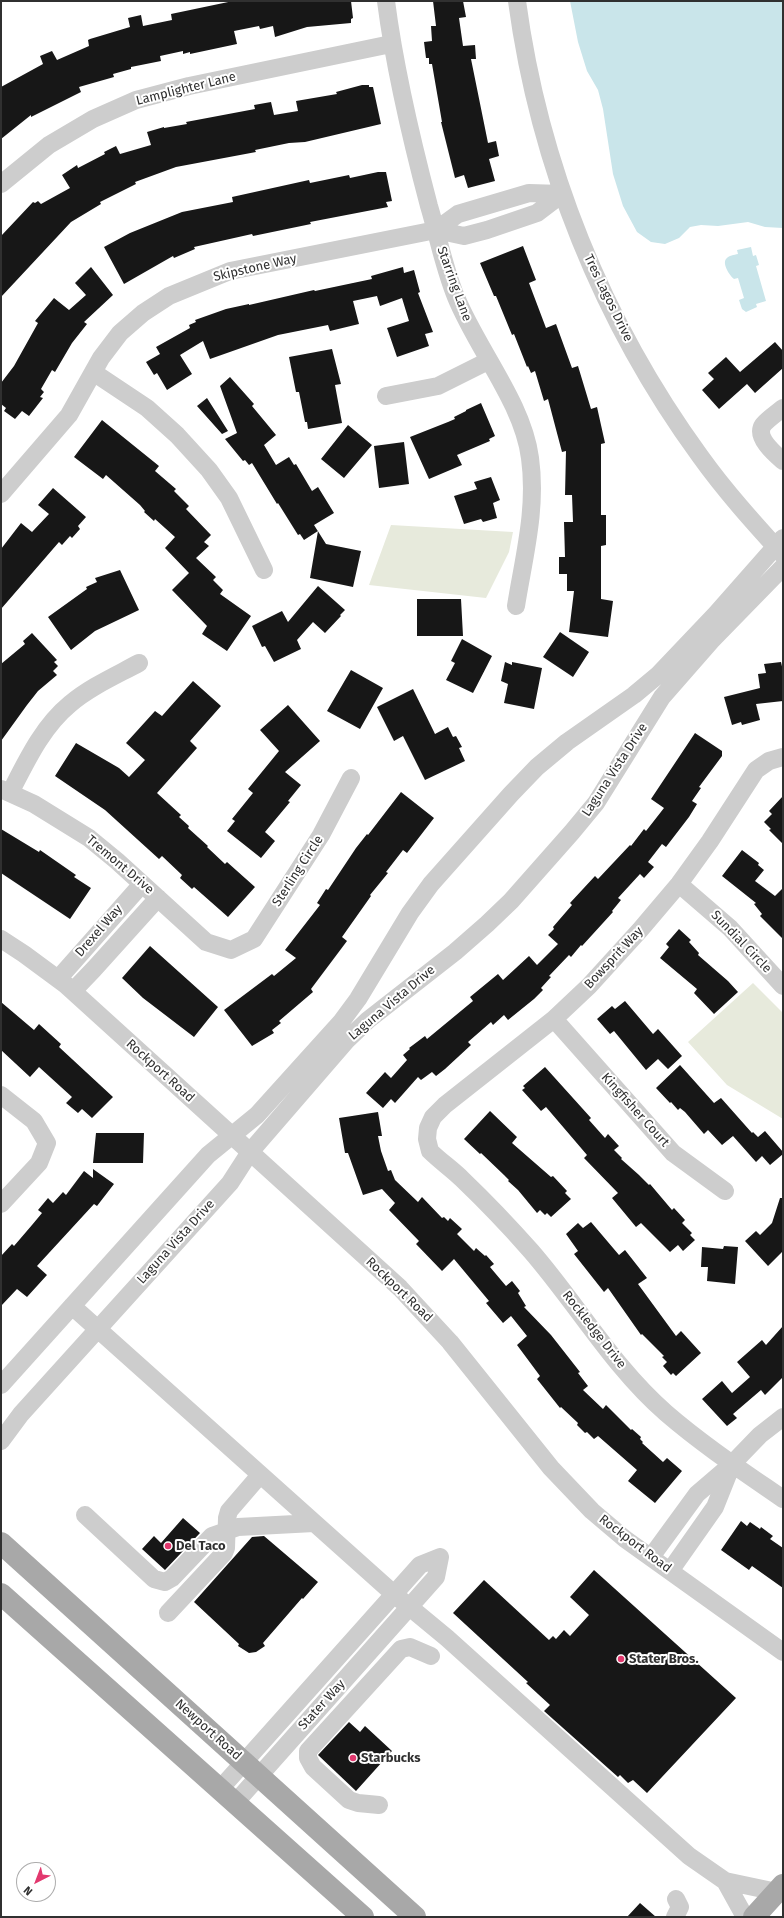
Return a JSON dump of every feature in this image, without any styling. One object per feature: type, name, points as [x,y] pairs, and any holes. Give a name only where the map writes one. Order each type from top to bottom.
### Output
[{"type":"main road","name":"Newport Road","points":[[1,1543],[416,1917]]},
{"type":"main road","points":[[1,1594],[363,1917]]},
{"type":"main road","points":[[754,1917],[780,1889]]},
{"type":"street","name":"Starring Lane","points":[[386,1],[392,44],[406,116],[455,295],[463,315],[510,399],[521,426],[531,464],[534,487],[532,514],[516,606]]},
{"type":"street","name":"Tres Lagos Drive","points":[[517,1],[528,71],[538,111],[562,194],[595,275],[620,326],[649,379],[700,456],[739,506],[780,546]]},
{"type":"street","name":"Lamplighter Lane","points":[[1,184],[49,145],[93,119],[136,100],[189,86],[392,44]]},
{"type":"street","name":"Skipstone Way","points":[[1,494],[69,415],[101,358],[120,333],[143,312],[168,296],[194,284],[230,271],[436,230],[458,214],[529,193],[562,194]]},
{"type":"street","points":[[386,396],[438,386],[488,362]]},
{"type":"street","points":[[93,372],[147,408],[177,435],[209,470],[229,498],[264,570]]},
{"type":"street","points":[[783,408],[763,425],[761,431],[765,442],[783,461]]},
{"type":"street","name":"Laguna Vista Drive","points":[[1,1385],[208,1155],[257,1115],[341,1022],[358,999],[414,907],[456,854],[506,799],[537,767],[567,742],[658,675],[780,546]]},
{"type":"street","name":"Laguna Vista Drive","points":[[1,1441],[21,1414],[230,1183],[250,1152],[346,1041],[390,1002],[455,952],[487,924],[521,890],[596,803],[662,697],[679,676],[783,567]]},
{"type":"street","points":[[6,791],[47,728],[69,705],[94,687],[138,663]]},
{"type":"street","name":"Bowsprit Way","points":[[427,1139],[428,1128],[433,1117],[445,1105],[554,1019],[598,976],[679,884],[710,841],[756,770],[769,761],[782,757]]},
{"type":"street","name":"Sterling Circle","points":[[231,950],[254,939],[321,835],[351,778]]},
{"type":"street","name":"Tremont Drive","points":[[6,791],[34,804],[89,838],[206,942],[231,950]]},
{"type":"street","name":"Drexel Way","points":[[58,979],[142,884]]},
{"type":"street","name":"Sundial Circle","points":[[679,884],[730,928],[783,986]]},
{"type":"street","name":"Drexel Way","points":[[73,991],[158,898]]},
{"type":"street","points":[[102,928],[118,942]]},
{"type":"street","name":"Rockport Road","points":[[1,939],[24,954],[73,991],[400,1288],[450,1342],[551,1468],[592,1510],[625,1539],[783,1652]]},
{"type":"street","name":"Kingfisher Court","points":[[554,1019],[673,1153],[725,1191]]},
{"type":"street","points":[[1,1094],[34,1121],[46,1143],[39,1162],[1,1204]]},
{"type":"street","name":"Rockledge Drive","points":[[427,1139],[430,1150],[490,1207],[530,1250],[567,1295],[600,1340],[643,1390],[666,1413],[732,1464],[783,1499]]},
{"type":"street","points":[[72,1306],[395,1595],[447,1638],[689,1856],[726,1881],[780,1889]]},
{"type":"street","points":[[651,1557],[697,1494],[732,1464],[760,1435],[783,1417]]},
{"type":"street","points":[[670,1571],[715,1507],[732,1464]]},
{"type":"street","points":[[168,1613],[224,1553],[226,1548],[226,1532],[229,1511],[260,1475]]},
{"type":"street","points":[[688,1506],[706,1520]]},
{"type":"street","points":[[84,1515],[154,1579],[165,1582],[172,1578],[212,1536],[238,1527],[314,1523]]},
{"type":"street","name":"Stater Way","points":[[227,1796],[436,1577],[440,1557],[420,1565],[252,1769]]},
{"type":"street","points":[[379,1805],[358,1803],[349,1800],[313,1767],[308,1758],[308,1751],[401,1649],[410,1647],[431,1656]]},
{"type":"street","points":[[726,1881],[745,1917]]},
{"type":"street","points":[[675,1917],[680,1907],[676,1899]]},
{"type":"shaded area","points":[[391,525],[513,532],[509,552],[486,598],[369,585]]},
{"type":"shaded area","points":[[753,983],[783,1013],[783,1119],[727,1085],[688,1042]]},
{"type":"water","points":[[570,1],[783,1],[783,228],[765,227],[748,222],[718,226],[701,225],[690,227],[679,238],[665,244],[651,242],[637,232],[623,206],[613,174],[603,109],[598,90],[587,71],[578,42]]},
{"type":"water","points":[[751,247],[753,256],[756,255],[759,265],[756,266],[766,301],[756,304],[757,307],[746,312],[742,309],[739,300],[744,298],[738,278],[734,279],[730,275],[725,261],[732,255],[738,254],[737,250]]},
{"type":"building","points":[[233,1],[351,1],[353,18],[351,19],[351,23],[307,27],[275,37],[273,26],[260,29],[259,26],[234,31],[237,44],[190,54],[190,52],[183,54],[183,51],[160,56],[161,61],[131,67],[131,69],[113,74],[114,77],[79,87],[81,92],[31,117],[31,115],[1,139],[1,87],[43,64],[40,56],[52,51],[57,60],[89,46],[88,40],[90,39],[130,27],[128,18],[141,15],[143,26],[172,20],[171,14]]},
{"type":"building","points":[[433,1],[463,1],[466,17],[459,18],[463,46],[475,45],[476,59],[471,59],[488,143],[496,141],[499,156],[489,159],[495,181],[468,188],[464,175],[455,178],[441,122],[432,64],[429,64],[429,58],[426,58],[424,42],[432,41],[431,26],[436,26]]},
{"type":"building","points":[[362,85],[369,85],[369,87],[373,87],[381,124],[305,142],[289,143],[255,150],[256,152],[176,167],[135,182],[136,184],[100,202],[101,204],[71,222],[1,297],[1,236],[33,202],[35,203],[38,201],[41,204],[70,188],[62,175],[77,165],[78,168],[105,154],[104,152],[116,146],[120,154],[151,145],[147,132],[164,127],[187,124],[186,122],[255,109],[254,105],[271,102],[274,115],[298,111],[296,101],[337,94],[336,92]]},
{"type":"building","points":[[378,172],[386,172],[392,201],[386,202],[388,207],[194,247],[195,249],[174,258],[173,256],[124,284],[104,247],[130,233],[182,212],[233,202],[232,197],[309,180],[310,183],[349,175],[350,178]]},
{"type":"building","points":[[523,246],[536,280],[529,283],[546,328],[556,324],[572,368],[578,366],[591,409],[597,407],[605,443],[601,444],[601,515],[606,515],[606,545],[601,546],[601,599],[613,601],[608,637],[569,632],[574,591],[567,591],[567,574],[559,574],[559,557],[565,557],[564,522],[573,522],[572,495],[565,495],[566,451],[562,452],[548,399],[544,401],[535,371],[531,373],[528,366],[527,367],[514,334],[512,335],[496,296],[494,296],[480,263]]},
{"type":"building","points":[[91,267],[113,295],[84,322],[87,324],[72,343],[55,372],[52,370],[41,389],[44,392],[40,397],[43,398],[29,416],[22,411],[15,419],[4,411],[6,408],[1,404],[1,383],[14,366],[38,323],[35,321],[54,298],[69,310],[86,295],[75,283]]},
{"type":"building","points":[[403,267],[404,273],[414,270],[420,292],[418,293],[433,332],[425,334],[429,346],[397,357],[387,328],[409,321],[402,298],[380,306],[377,296],[353,301],[359,324],[330,331],[328,325],[278,335],[210,359],[203,341],[180,355],[192,374],[167,390],[157,373],[154,375],[146,362],[160,354],[156,347],[190,328],[189,325],[196,322],[195,320],[226,309],[372,279],[371,276]]},
{"type":"building","points":[[775,342],[783,351],[783,368],[755,393],[747,384],[719,409],[702,390],[714,379],[708,373],[726,357],[740,372]]},
{"type":"building","points":[[332,349],[341,384],[335,385],[342,423],[308,429],[307,422],[305,422],[299,392],[296,392],[289,357]]},
{"type":"building","points":[[230,377],[254,404],[252,406],[276,435],[264,445],[276,465],[289,457],[294,465],[296,464],[312,491],[318,487],[334,513],[314,525],[318,531],[304,540],[300,534],[298,535],[278,503],[277,504],[252,463],[249,465],[245,460],[243,461],[225,439],[237,433],[220,386]]},
{"type":"building","points":[[207,398],[228,431],[222,434],[197,406]]},
{"type":"building","points":[[481,403],[495,436],[489,439],[490,441],[457,455],[462,465],[429,479],[410,437],[455,419],[454,417]]},
{"type":"building","points":[[102,420],[159,466],[155,471],[176,489],[174,491],[189,506],[186,509],[211,535],[204,542],[209,546],[196,558],[216,577],[213,580],[223,590],[220,594],[251,616],[227,651],[202,634],[207,626],[172,590],[189,573],[165,548],[175,537],[155,519],[154,521],[144,512],[145,511],[140,505],[106,475],[103,479],[74,457]]},
{"type":"building","points":[[348,425],[372,445],[344,478],[321,459]]},
{"type":"building","points":[[404,442],[409,484],[379,488],[374,446]]},
{"type":"building","points":[[491,477],[500,500],[493,503],[497,518],[483,522],[481,519],[464,524],[454,496],[477,489],[474,482]]},
{"type":"building","points":[[53,488],[86,517],[78,526],[80,529],[72,538],[70,536],[62,545],[59,542],[1,609],[1,549],[21,523],[32,532],[49,514],[38,505]]},
{"type":"building","points":[[318,531],[326,544],[361,551],[353,587],[310,578]]},
{"type":"building","points":[[120,570],[139,610],[95,631],[71,650],[48,617],[87,589],[86,587],[97,582],[95,578]]},
{"type":"building","points":[[318,586],[345,610],[325,633],[313,622],[297,640],[301,649],[274,662],[265,646],[262,647],[252,626],[282,611],[288,622]]},
{"type":"building","points":[[417,599],[461,599],[463,636],[417,636]]},
{"type":"building","points":[[560,632],[589,652],[573,677],[543,657]]},
{"type":"building","points":[[32,633],[57,660],[54,662],[58,666],[53,671],[57,675],[38,691],[1,741],[1,664],[25,644],[23,641]]},
{"type":"building","points":[[462,639],[492,656],[473,693],[446,680],[455,663],[451,661]]},
{"type":"building","points":[[505,662],[512,665],[512,662],[542,668],[534,709],[504,703],[508,684],[501,681]]},
{"type":"building","points":[[781,662],[783,671],[783,701],[756,704],[760,720],[742,725],[741,722],[732,725],[724,697],[760,688],[758,674],[766,673],[764,664]]},
{"type":"building","points":[[351,670],[383,688],[360,729],[327,711]]},
{"type":"building","points":[[193,681],[221,706],[190,741],[197,748],[157,793],[181,815],[179,817],[189,826],[188,828],[208,846],[207,847],[225,864],[227,862],[255,887],[228,917],[194,887],[192,889],[180,878],[182,875],[162,856],[159,859],[105,810],[55,776],[76,743],[119,768],[129,777],[145,760],[126,743],[155,711],[162,716]]},
{"type":"building","points":[[413,689],[435,734],[448,727],[453,737],[456,736],[462,747],[459,748],[465,761],[425,780],[403,736],[394,741],[377,707]]},
{"type":"building","points":[[288,705],[320,741],[285,772],[301,785],[288,801],[290,802],[265,832],[275,841],[261,858],[227,831],[235,821],[232,819],[253,793],[248,789],[279,751],[260,730]]},
{"type":"building","points":[[695,733],[722,751],[722,756],[699,787],[701,788],[692,801],[697,804],[689,817],[666,847],[662,844],[648,862],[654,867],[644,878],[640,874],[618,898],[621,900],[612,911],[613,912],[571,957],[569,955],[549,976],[551,977],[541,988],[543,990],[534,999],[508,1020],[504,1015],[493,1025],[491,1022],[468,1042],[471,1045],[445,1069],[436,1076],[432,1072],[421,1080],[418,1077],[395,1103],[391,1099],[383,1108],[366,1093],[385,1072],[391,1078],[407,1060],[403,1055],[410,1049],[409,1048],[425,1036],[427,1039],[473,1001],[470,997],[498,974],[503,980],[529,956],[537,965],[558,944],[548,935],[572,905],[570,903],[595,876],[598,879],[630,845],[631,846],[644,829],[646,831],[664,808],[651,799]]},
{"type":"building","points":[[401,792],[434,818],[407,853],[403,850],[386,872],[388,873],[370,895],[371,896],[342,937],[347,941],[311,989],[313,992],[279,1021],[281,1023],[272,1030],[274,1033],[252,1046],[224,1010],[272,974],[274,976],[296,958],[285,950],[320,905],[317,903],[326,889],[328,890],[356,848],[367,834],[368,835]]},
{"type":"building","points":[[783,796],[783,844],[769,830],[771,829],[764,822],[772,814],[769,811]]},
{"type":"building","points":[[1,829],[39,852],[40,850],[76,875],[74,877],[91,888],[70,919],[1,873]]},
{"type":"building","points":[[742,850],[759,863],[758,865],[764,870],[755,881],[775,896],[783,888],[783,939],[760,916],[762,914],[754,904],[756,903],[722,876]]},
{"type":"building","points":[[679,929],[691,940],[689,942],[699,953],[698,955],[728,981],[738,992],[714,1014],[694,993],[697,989],[660,958],[669,947],[666,944]]},
{"type":"building","points":[[150,946],[218,1007],[194,1037],[143,998],[122,978]]},
{"type":"building","points":[[625,1001],[653,1034],[658,1029],[682,1056],[668,1069],[658,1059],[646,1070],[614,1031],[610,1034],[597,1019],[612,1006],[615,1009]]},
{"type":"building","points":[[1,1002],[34,1030],[39,1024],[61,1044],[59,1047],[113,1097],[92,1118],[82,1109],[78,1113],[66,1103],[72,1097],[39,1067],[30,1077],[1,1050]]},
{"type":"building","points":[[680,1065],[714,1103],[721,1098],[752,1133],[753,1132],[758,1137],[765,1131],[783,1152],[783,1154],[770,1165],[762,1156],[756,1162],[733,1136],[722,1145],[708,1130],[704,1134],[685,1112],[680,1108],[678,1110],[656,1088]]},
{"type":"building","points":[[545,1067],[591,1118],[589,1120],[605,1138],[608,1134],[619,1146],[614,1150],[622,1158],[621,1159],[649,1185],[650,1184],[672,1210],[674,1208],[685,1220],[682,1223],[692,1233],[690,1235],[695,1240],[683,1251],[678,1245],[670,1252],[641,1223],[636,1227],[612,1198],[618,1193],[584,1158],[587,1155],[546,1107],[541,1111],[522,1090],[525,1088],[523,1086]]},
{"type":"building","points":[[490,1111],[517,1137],[512,1143],[551,1177],[553,1176],[567,1191],[565,1193],[571,1199],[551,1217],[547,1213],[545,1215],[540,1210],[537,1213],[518,1190],[508,1181],[509,1180],[464,1139]]},
{"type":"building","points":[[378,1112],[382,1136],[378,1136],[381,1151],[388,1171],[391,1170],[395,1180],[418,1202],[422,1197],[442,1218],[444,1217],[448,1221],[450,1218],[462,1229],[457,1234],[474,1251],[476,1248],[485,1256],[486,1255],[494,1264],[490,1267],[506,1286],[512,1281],[520,1291],[518,1293],[526,1306],[524,1307],[551,1335],[580,1372],[578,1373],[588,1386],[583,1390],[603,1409],[606,1405],[631,1430],[632,1429],[641,1437],[640,1439],[643,1442],[642,1443],[663,1462],[667,1458],[682,1471],[655,1503],[628,1481],[637,1470],[598,1436],[594,1439],[587,1432],[585,1433],[577,1425],[578,1423],[561,1407],[560,1408],[537,1379],[540,1376],[517,1345],[527,1336],[511,1316],[503,1323],[486,1303],[489,1301],[454,1259],[442,1271],[416,1244],[419,1241],[389,1210],[395,1203],[382,1189],[363,1195],[348,1153],[345,1153],[339,1118]]},
{"type":"building","points":[[96,1133],[144,1133],[143,1163],[93,1163]]},
{"type":"building","points":[[93,1169],[114,1184],[97,1206],[94,1204],[37,1266],[47,1275],[27,1297],[17,1289],[1,1306],[1,1256],[12,1244],[14,1246],[42,1213],[38,1210],[48,1198],[53,1203],[63,1192],[66,1195],[84,1171],[93,1178]]},
{"type":"building","points":[[780,1198],[783,1198],[783,1251],[768,1266],[745,1241],[756,1231],[760,1235],[772,1223]]},
{"type":"building","points":[[591,1222],[619,1255],[625,1250],[647,1278],[638,1284],[676,1336],[681,1331],[701,1353],[676,1376],[673,1373],[671,1375],[663,1366],[667,1362],[662,1357],[664,1356],[642,1334],[641,1335],[608,1288],[604,1292],[574,1254],[578,1251],[566,1234],[578,1223],[583,1228]]},
{"type":"building","points":[[724,1246],[738,1247],[735,1284],[707,1281],[708,1267],[701,1267],[702,1247],[723,1249]]},
{"type":"building","points":[[783,1326],[783,1377],[765,1395],[761,1390],[733,1414],[737,1418],[727,1426],[702,1399],[722,1381],[732,1393],[750,1377],[737,1362],[762,1340],[766,1345]]},
{"type":"building","name":"Del Taco","points":[[183,1518],[200,1533],[165,1570],[142,1549],[154,1536],[161,1543]]},
{"type":"building","points":[[741,1521],[747,1526],[750,1522],[760,1529],[761,1527],[773,1536],[770,1539],[783,1548],[783,1588],[752,1566],[749,1570],[721,1550]]},
{"type":"building","points":[[264,1536],[318,1582],[263,1643],[265,1646],[256,1652],[249,1653],[238,1646],[239,1644],[194,1602],[252,1537]]},
{"type":"building","name":"Stater Bros.","points":[[594,1570],[736,1698],[647,1793],[633,1780],[628,1783],[620,1775],[618,1777],[544,1711],[550,1705],[526,1683],[528,1682],[453,1613],[484,1580],[549,1640],[553,1636],[556,1639],[564,1630],[570,1636],[589,1615],[570,1597]]},
{"type":"building","name":"Starbucks","points":[[349,1722],[360,1732],[365,1726],[392,1751],[356,1791],[318,1755]]},
{"type":"building","points":[[640,1903],[656,1917],[627,1917]]},
{"type":"place","name":"Del Taco","points":[[168,1546]]},
{"type":"place","name":"Stater Bros.","points":[[621,1659]]},
{"type":"place","name":"Starbucks","points":[[353,1758]]}]
